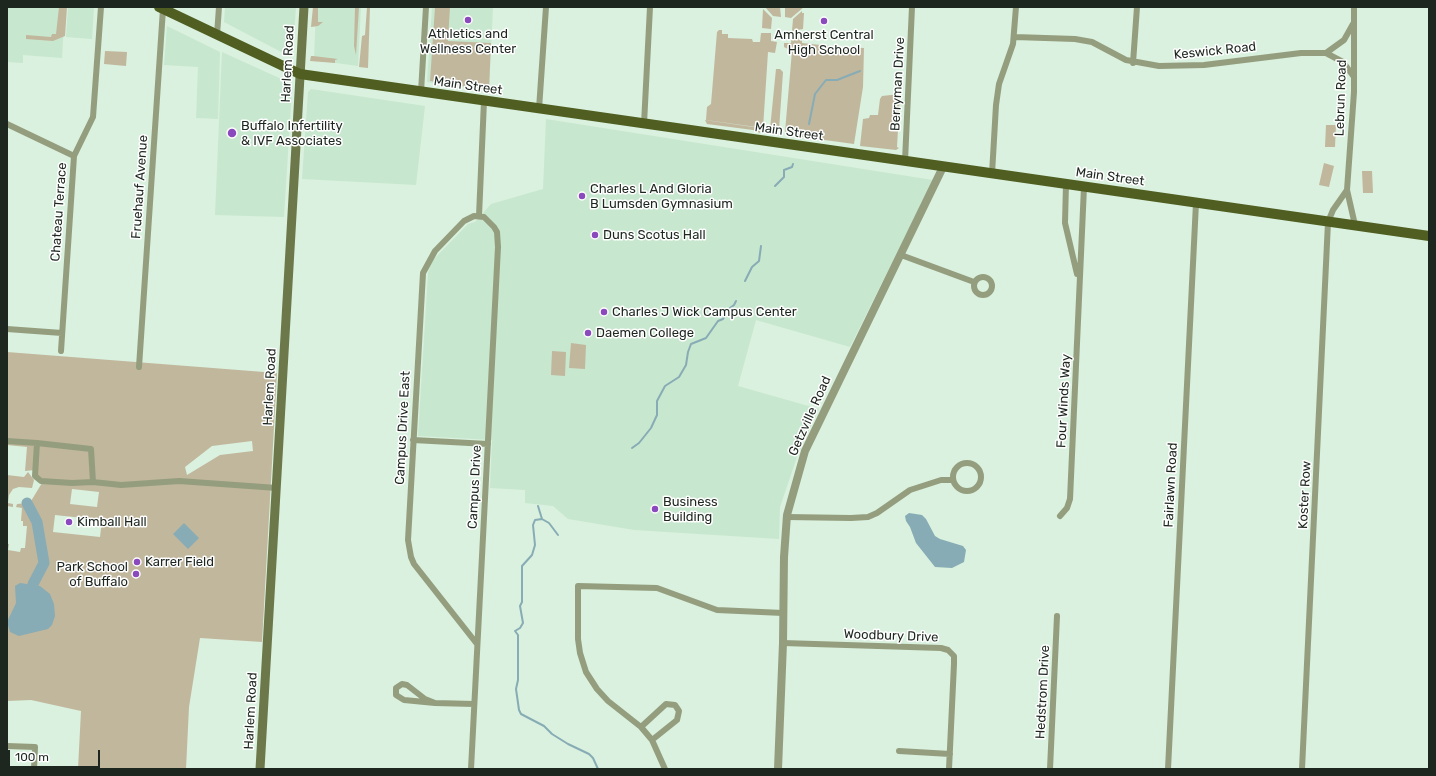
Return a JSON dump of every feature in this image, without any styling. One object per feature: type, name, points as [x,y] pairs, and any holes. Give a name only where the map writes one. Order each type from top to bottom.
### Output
[{"type":"main road","name":"Harlem Road","points":[[260,769],[304,7]]},
{"type":"main road","name":"Main Street","points":[[161,8],[300,74],[1429,236]]},
{"type":"street","name":"Chateau Terrace","points":[[61,352],[74,156],[93,117],[101,7]]},
{"type":"street","points":[[217,35],[218,7]]},
{"type":"street","points":[[421,92],[426,7]]},
{"type":"street","points":[[539,109],[546,7]]},
{"type":"street","points":[[644,124],[650,7]]},
{"type":"street","name":"Berryman Drive","points":[[905,162],[912,7]]},
{"type":"street","points":[[992,174],[996,105],[999,84],[1015,37],[1016,7]]},
{"type":"street","points":[[1133,63],[1137,7]]},
{"type":"street","name":"Lebrun Road","points":[[1354,7],[1354,77],[1347,190],[1355,225]]},
{"type":"street","name":"Fruehauf Avenue","points":[[139,367],[161,8]]},
{"type":"street","points":[[1326,53],[1344,40],[1354,20]]},
{"type":"street","name":"Keswick Road","points":[[1015,37],[1075,39],[1092,42],[1133,63],[1183,67],[1301,53],[1326,53],[1343,62],[1354,77]]},
{"type":"street","points":[[479,216],[484,101]]},
{"type":"street","points":[[7,124],[74,156]]},
{"type":"street","name":"Getzville Road","points":[[778,769],[783,643],[784,556],[787,516],[805,451],[943,167]]},
{"type":"street","name":"Four Winds Way","points":[[1066,184],[1064,217],[1080,285]]},
{"type":"street","name":"Four Winds Way","points":[[1060,516],[1067,508],[1070,499],[1084,187]]},
{"type":"street","points":[[1328,222],[1333,210],[1347,190]]},
{"type":"street","name":"Fairlawn Road","points":[[1168,769],[1196,203]]},
{"type":"street","name":"Campus Drive East","points":[[478,644],[424,578],[410,557],[408,534],[423,273],[429,260],[455,229],[470,217],[479,216]]},
{"type":"street","name":"Campus Drive","points":[[471,769],[498,240],[494,227],[488,220],[479,216]]},
{"type":"street","name":"Koster Row","points":[[1302,769],[1328,222]]},
{"type":"street","points":[[901,255],[974,282]]},
{"type":"street","points":[[7,329],[62,333]]},
{"type":"street","points":[[413,440],[488,444]]},
{"type":"street","points":[[7,441],[91,449],[93,482]]},
{"type":"street","points":[[37,444],[34,465],[35,476],[37,479],[58,482],[93,482],[121,485],[179,481],[277,488]]},
{"type":"street","points":[[964,462],[977,466],[981,474],[979,484],[976,488],[967,491],[958,488],[952,480],[956,467],[964,462]]},
{"type":"street","points":[[787,516],[850,518],[868,517],[877,513],[910,490],[941,480],[952,480]]},
{"type":"street","points":[[664,769],[652,740],[641,727],[608,701],[597,689],[586,672],[580,653],[578,639],[578,586],[657,588],[717,610],[783,613]]},
{"type":"street","name":"Hedstrom Drive","points":[[1050,769],[1057,616]]},
{"type":"street","name":"Woodbury Drive","points":[[783,643],[941,648],[948,650],[954,656],[949,769]]},
{"type":"street","points":[[435,702],[425,699],[406,685],[402,684],[396,688],[398,698],[404,700],[435,702],[474,704]]},
{"type":"street","points":[[641,727],[666,704],[675,705],[679,711],[676,720],[652,740]]},
{"type":"street","points":[[7,746],[35,747],[34,769]]},
{"type":"street","points":[[899,751],[950,754]]},
{"type":"shaded area","points":[[7,7],[65,7],[62,58],[23,55],[23,63],[7,62]]},
{"type":"shaded area","points":[[59,7],[67,7],[65,36],[53,41],[26,39],[26,35],[51,37],[52,34],[56,34]]},
{"type":"shaded area","points":[[68,7],[94,7],[92,39],[66,37]]},
{"type":"shaded area","points":[[225,7],[296,7],[293,51],[287,55],[224,22]]},
{"type":"shaded area","points":[[313,7],[318,7],[318,22],[323,22],[318,26],[311,27]]},
{"type":"shaded area","points":[[316,7],[361,7],[358,66],[314,60]]},
{"type":"shaded area","points":[[355,7],[359,7],[356,55],[354,46]]},
{"type":"shaded area","points":[[367,7],[370,7],[368,68],[359,67],[362,36],[365,35]]},
{"type":"shaded area","points":[[432,7],[493,7],[489,91],[427,82]]},
{"type":"shaded area","points":[[435,7],[450,7],[448,41],[491,43],[489,90],[430,81]]},
{"type":"shaded area","points":[[765,7],[780,7],[781,17],[773,16]]},
{"type":"shaded area","points":[[785,7],[804,7],[791,18],[785,17]]},
{"type":"shaded area","points":[[763,9],[772,18],[771,29],[762,28]]},
{"type":"shaded area","points":[[802,11],[802,13],[804,13],[803,29],[792,31],[793,19]]},
{"type":"shaded area","points":[[167,26],[220,52],[218,119],[196,118],[198,67],[164,65]]},
{"type":"shaded area","points":[[722,30],[722,34],[728,34],[728,38],[752,39],[753,42],[760,42],[761,33],[771,33],[771,41],[777,42],[775,53],[768,52],[763,128],[706,120],[707,107],[711,104],[717,32]]},
{"type":"shaded area","points":[[792,34],[795,35],[796,38],[802,38],[802,43],[830,46],[830,50],[841,50],[843,47],[864,48],[863,87],[854,144],[788,135],[785,132],[792,51],[784,47],[784,43],[791,43]]},
{"type":"shaded area","points":[[105,51],[127,52],[126,66],[104,64]]},
{"type":"shaded area","points":[[222,52],[288,82],[292,89],[284,217],[215,215]]},
{"type":"shaded area","points":[[311,56],[338,59],[335,60],[335,63],[310,61]]},
{"type":"shaded area","points":[[776,69],[780,69],[783,72],[779,130],[770,129]]},
{"type":"shaded area","points":[[311,89],[425,106],[416,185],[302,179],[308,92]]},
{"type":"shaded area","points":[[900,94],[897,147],[899,148],[896,150],[860,146],[863,119],[869,118],[870,115],[878,115],[880,99],[882,96]]},
{"type":"shaded area","name":"Daemen College","points":[[546,119],[933,180],[850,347],[756,320],[738,386],[819,409],[798,454],[780,507],[779,539],[634,530],[568,519],[553,506],[525,503],[525,490],[490,488],[492,440],[418,436],[428,273],[431,262],[468,224],[475,222],[491,204],[543,189]]},
{"type":"shaded area","points":[[705,120],[760,128],[760,133],[753,130],[707,124]]},
{"type":"shaded area","points":[[1326,125],[1336,125],[1335,147],[1325,147]]},
{"type":"shaded area","points":[[1324,163],[1334,166],[1329,187],[1319,185]]},
{"type":"shaded area","points":[[1362,171],[1372,171],[1373,193],[1363,193]]},
{"type":"shaded area","points":[[571,343],[586,345],[585,369],[569,368]]},
{"type":"shaded area","points":[[552,351],[566,352],[565,376],[551,375]]},
{"type":"shaded area","name":"Park School of Buffalo","points":[[7,352],[277,373],[262,642],[200,638],[189,707],[186,769],[78,769],[81,711],[31,700],[7,701],[7,544],[9,544],[8,550],[20,552],[21,548],[25,548],[27,526],[23,526],[23,521],[21,521],[22,508],[16,507],[17,504],[28,503],[30,505],[33,503],[31,501],[42,483],[35,470],[25,471],[27,447],[7,445]],"holes":[[[252,441],[253,451],[220,455],[187,475],[185,467],[212,446]],[[72,489],[99,492],[97,507],[70,504]],[[55,515],[102,520],[100,537],[53,532]]]},
{"type":"shaded area","points":[[28,472],[34,480],[32,488],[19,487],[13,489],[9,495],[8,503],[13,504],[13,507],[7,506],[7,475],[24,477]]},
{"type":"water","points":[[909,513],[922,515],[926,519],[935,536],[963,546],[966,550],[964,562],[952,568],[935,567],[916,543],[906,521],[905,516]]},
{"type":"water","points":[[184,523],[199,538],[188,549],[173,534]]},
{"type":"water","points":[[20,583],[40,586],[50,594],[54,604],[55,616],[52,625],[48,629],[19,636],[10,632],[7,622],[16,603],[15,586]]},
{"type":"waterway","points":[[809,124],[815,94],[826,80],[837,80],[860,71]]},
{"type":"waterway","points":[[775,186],[784,177],[784,170],[792,167],[793,164]]},
{"type":"waterway","points":[[745,281],[752,267],[759,261],[761,246]]},
{"type":"waterway","points":[[632,448],[639,443],[651,428],[657,415],[657,401],[665,386],[679,377],[686,365],[691,344],[706,338],[718,321],[723,319],[736,301]]},
{"type":"waterway","points":[[27,503],[37,522],[44,563],[33,584]]},
{"type":"waterway","points":[[538,506],[542,519],[535,520],[533,525],[535,545],[532,555],[522,566],[522,602],[520,606],[523,623],[520,628],[515,631],[518,635],[518,680],[516,689],[519,710],[521,714],[544,726],[552,734],[589,754],[593,758],[598,769]]},
{"type":"waterway","points":[[542,519],[549,523],[558,535]]},
{"type":"place","name":"Athletics and Wellness Center","points":[[468,20]]},
{"type":"place","name":"Amherst Central High School","points":[[824,21]]},
{"type":"place","name":"Buffalo Infertility & IVF Associates","points":[[232,133]]},
{"type":"place","name":"Charles L And Gloria B Lumsden Gymnasium","points":[[582,196]]},
{"type":"place","name":"Duns Scotus Hall","points":[[595,235]]},
{"type":"place","name":"Charles J Wick Campus Center","points":[[604,312]]},
{"type":"place","name":"Daemen College","points":[[588,333]]},
{"type":"place","name":"Business Building","points":[[655,509]]},
{"type":"place","name":"Kimball Hall","points":[[69,522]]},
{"type":"place","name":"Karrer Field","points":[[137,562]]},
{"type":"place","name":"Park School of Buffalo","points":[[136,574]]}]
